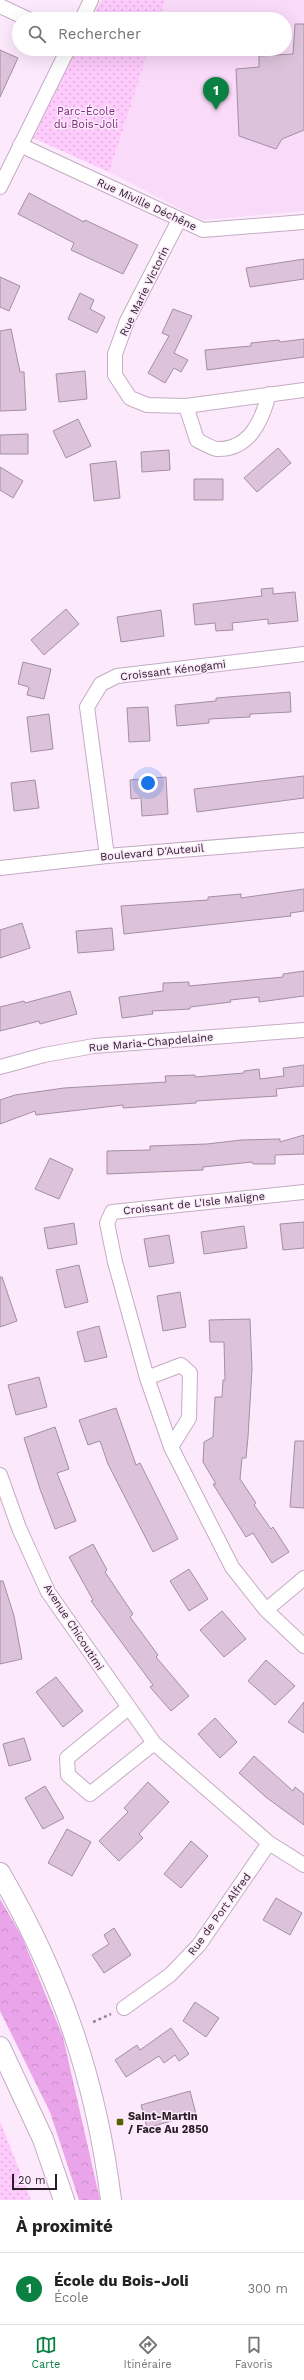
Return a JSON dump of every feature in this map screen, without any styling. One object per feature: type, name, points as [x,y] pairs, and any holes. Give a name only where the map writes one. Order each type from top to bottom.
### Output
[{"type":"main road","points":[[0,1873],[55,1980],[74,2028],[97,2111],[111,2200]]},
{"type":"main road","points":[[0,2047],[38,2127],[64,2200]]},
{"type":"street","points":[[85,12],[91,0]]},
{"type":"street","points":[[0,6],[13,12]]},
{"type":"street","points":[[0,187],[64,56]]},
{"type":"street","name":"Rue Miville Déchêne","points":[[20,145],[203,230],[304,222]]},
{"type":"street","name":"Rue Marie Victorin","points":[[180,220],[127,321],[115,354],[115,375],[130,398],[147,406],[186,406],[304,390]]},
{"type":"street","points":[[186,406],[197,440],[216,449],[230,447],[248,440],[263,416],[269,394]]},
{"type":"street","name":"Croissant Kénogami","points":[[107,856],[87,707],[101,684],[117,676],[304,654]]},
{"type":"street","name":"Boulevard D'Auteuil","points":[[0,868],[107,856],[304,840]]},
{"type":"street","name":"Rue Maria-Chapdelaine","points":[[0,1067],[44,1055],[94,1046],[304,1030]]},
{"type":"street","name":"Croissant de L'Isle Maligne","points":[[304,1192],[112,1212],[107,1223],[115,1262],[147,1378],[171,1446],[232,1567],[266,1610],[304,1646]]},
{"type":"street","points":[[147,1378],[182,1365],[190,1373],[189,1418],[171,1446]]},
{"type":"street","name":"Avenue Chicoutimi","points":[[0,1475],[19,1528],[48,1592],[154,1743],[269,1843],[304,1865]]},
{"type":"street","points":[[266,1610],[304,1578]]},
{"type":"street","points":[[128,1708],[67,1758],[68,1775],[90,1794],[154,1743]]},
{"type":"street","name":"Rue de Port Alfred","points":[[124,2008],[170,1974],[200,1945],[269,1843]]},
{"type":"path","points":[[93,2022],[124,2008]]},
{"type":"shaded area","points":[[166,0],[304,0],[304,211],[202,220],[109,172],[147,56],[292,56],[292,12],[162,12]]},
{"type":"green space","points":[[101,0],[166,0],[162,12],[95,12]]},
{"type":"green space","name":"Parc-École du Bois-Joli","points":[[74,56],[147,56],[109,172],[33,138]]},
{"type":"green space","points":[[0,1899],[22,1937],[63,2037],[100,2200],[79,2200],[50,2112],[0,2011]]},
{"type":"green space","points":[[0,2121],[31,2200],[0,2200]]},
{"type":"building","points":[[295,24],[304,24],[304,130],[282,139],[276,149],[239,136],[236,69],[259,67],[259,56],[292,56]]},
{"type":"building","points":[[0,50],[18,58],[0,97]]},
{"type":"building","points":[[29,193],[84,222],[85,220],[138,245],[123,274],[71,250],[74,243],[18,214]]},
{"type":"building","points":[[304,259],[304,279],[250,287],[246,268]]},
{"type":"building","points":[[0,277],[20,286],[9,311],[0,307]]},
{"type":"building","points":[[80,293],[94,300],[90,309],[105,317],[97,333],[68,319]]},
{"type":"building","points":[[173,309],[192,316],[174,353],[188,360],[181,372],[174,368],[165,383],[148,373],[169,336],[162,333]]},
{"type":"building","points":[[11,329],[20,372],[24,372],[26,410],[0,411],[0,331]]},
{"type":"building","points":[[304,339],[304,357],[207,370],[205,350],[251,346],[251,343]]},
{"type":"building","points":[[85,371],[87,399],[59,402],[56,374]]},
{"type":"building","points":[[78,419],[91,446],[66,458],[53,431]]},
{"type":"building","points":[[28,434],[28,454],[0,454],[0,435]]},
{"type":"building","points":[[278,448],[291,463],[257,492],[244,478]]},
{"type":"building","points":[[169,450],[170,470],[142,472],[141,452]]},
{"type":"building","points":[[116,461],[120,498],[94,501],[90,464]]},
{"type":"building","points":[[0,467],[23,481],[13,498],[0,490]]},
{"type":"building","points":[[194,479],[223,479],[223,500],[194,500]]},
{"type":"building","points":[[273,588],[273,594],[295,592],[298,621],[268,624],[268,619],[232,623],[233,630],[216,631],[215,623],[195,625],[193,604],[262,596],[261,589]]},
{"type":"building","points":[[66,609],[79,624],[44,655],[31,640]]},
{"type":"building","points":[[161,610],[164,636],[121,642],[117,617]]},
{"type":"building","points":[[23,662],[51,669],[44,699],[27,695],[29,687],[18,684]]},
{"type":"building","points":[[290,692],[291,712],[250,714],[250,717],[209,719],[209,723],[177,726],[175,705],[216,701],[216,698]]},
{"type":"building","points":[[148,707],[150,741],[129,742],[127,708]]},
{"type":"building","points":[[49,714],[53,749],[31,752],[27,717]]},
{"type":"building","points":[[304,776],[304,798],[197,812],[194,789]]},
{"type":"building","points":[[166,777],[168,814],[142,816],[141,798],[131,799],[130,780]]},
{"type":"building","points":[[35,780],[39,808],[14,811],[11,783]]},
{"type":"building","points":[[304,889],[304,911],[290,913],[291,916],[124,934],[121,906],[208,900],[208,897],[241,894],[241,898]]},
{"type":"building","points":[[22,923],[30,948],[0,958],[0,930]]},
{"type":"building","points":[[112,928],[114,950],[78,953],[76,931]]},
{"type":"building","points":[[304,971],[304,996],[259,1002],[259,997],[230,1000],[231,1002],[190,1007],[190,1009],[152,1011],[153,1014],[122,1018],[119,997],[163,991],[163,983],[189,982],[189,986],[283,977],[283,974]]},
{"type":"building","points":[[70,991],[77,1014],[40,1024],[39,1021],[0,1031],[0,1007],[24,1001],[25,1003]]},
{"type":"building","points":[[304,1065],[304,1086],[276,1089],[277,1096],[196,1101],[196,1103],[123,1108],[123,1105],[36,1115],[35,1111],[0,1124],[0,1100],[15,1095],[64,1088],[166,1082],[165,1076],[195,1075],[195,1077],[244,1073],[244,1071],[259,1069],[260,1079],[284,1076],[283,1068]]},
{"type":"building","points":[[304,1135],[304,1154],[275,1155],[275,1164],[253,1164],[252,1162],[203,1167],[203,1170],[107,1174],[107,1151],[150,1150],[150,1146],[207,1144],[241,1140],[280,1139],[280,1142]]},
{"type":"building","points":[[50,1158],[73,1169],[59,1199],[35,1189]]},
{"type":"building","points":[[304,1222],[304,1248],[283,1250],[280,1224]]},
{"type":"building","points":[[74,1223],[77,1244],[48,1249],[44,1228]]},
{"type":"building","points":[[244,1226],[247,1248],[204,1254],[201,1232]]},
{"type":"building","points":[[169,1235],[174,1263],[149,1267],[144,1239]]},
{"type":"building","points":[[79,1265],[88,1302],[65,1308],[56,1270]]},
{"type":"building","points":[[0,1277],[2,1277],[17,1321],[0,1327]]},
{"type":"building","points":[[180,1292],[186,1327],[163,1331],[157,1296]]},
{"type":"building","points":[[250,1319],[252,1369],[248,1437],[246,1458],[242,1458],[240,1479],[256,1503],[254,1505],[271,1529],[273,1527],[289,1552],[272,1563],[253,1533],[246,1537],[213,1484],[216,1484],[203,1462],[204,1442],[213,1437],[215,1397],[222,1397],[223,1380],[225,1380],[224,1342],[210,1342],[209,1320]]},
{"type":"building","points":[[99,1326],[107,1357],[85,1362],[77,1332]]},
{"type":"building","points":[[39,1377],[47,1407],[16,1415],[8,1385]]},
{"type":"building","points":[[116,1408],[136,1465],[140,1463],[178,1539],[153,1552],[108,1464],[100,1441],[88,1445],[79,1420]]},
{"type":"building","points":[[55,1427],[69,1469],[57,1473],[76,1521],[55,1529],[40,1489],[24,1438]]},
{"type":"building","points":[[295,1441],[304,1441],[304,1508],[290,1507]]},
{"type":"building","points":[[93,1544],[107,1570],[105,1572],[133,1614],[130,1617],[158,1655],[156,1657],[189,1696],[171,1711],[150,1687],[153,1685],[91,1601],[93,1600],[69,1557]]},
{"type":"building","points":[[189,1569],[208,1599],[189,1611],[170,1581]]},
{"type":"building","points":[[0,1581],[3,1581],[14,1616],[22,1659],[0,1664]]},
{"type":"building","points":[[222,1611],[246,1639],[224,1657],[200,1630]]},
{"type":"building","points":[[266,1660],[295,1686],[275,1705],[248,1681]]},
{"type":"building","points":[[56,1677],[83,1711],[63,1727],[36,1692]]},
{"type":"building","points":[[304,1702],[304,1733],[288,1722]]},
{"type":"building","points":[[215,1718],[237,1742],[220,1758],[198,1734]]},
{"type":"building","points":[[24,1738],[31,1760],[9,1766],[3,1744]]},
{"type":"building","points":[[254,1756],[293,1791],[295,1787],[304,1794],[304,1825],[267,1798],[239,1773]]},
{"type":"building","points":[[148,1782],[169,1802],[139,1834],[143,1838],[119,1861],[99,1841],[128,1812],[124,1808]]},
{"type":"building","points":[[45,1786],[64,1818],[43,1829],[25,1798]]},
{"type":"building","points":[[67,1829],[91,1842],[72,1876],[48,1863]]},
{"type":"building","points":[[191,1841],[208,1856],[181,1888],[164,1874]]},
{"type":"building","points":[[276,1898],[302,1913],[290,1935],[263,1920]]},
{"type":"building","points":[[114,1928],[131,1955],[104,1973],[92,1955],[109,1944],[104,1935]]},
{"type":"building","points":[[195,2002],[219,2018],[206,2037],[183,2021]]},
{"type":"building","points":[[171,2028],[189,2054],[179,2061],[175,2055],[164,2063],[159,2056],[126,2077],[115,2060],[137,2045],[140,2050]]},
{"type":"building","points":[[190,2091],[196,2114],[147,2128],[141,2105]]},
{"type":"place","name":"École du Bois-Joli","points":[[216,110]]},
{"type":"place","name":"Saint-Martin / Face Au 2850","points":[[120,2122]]}]
